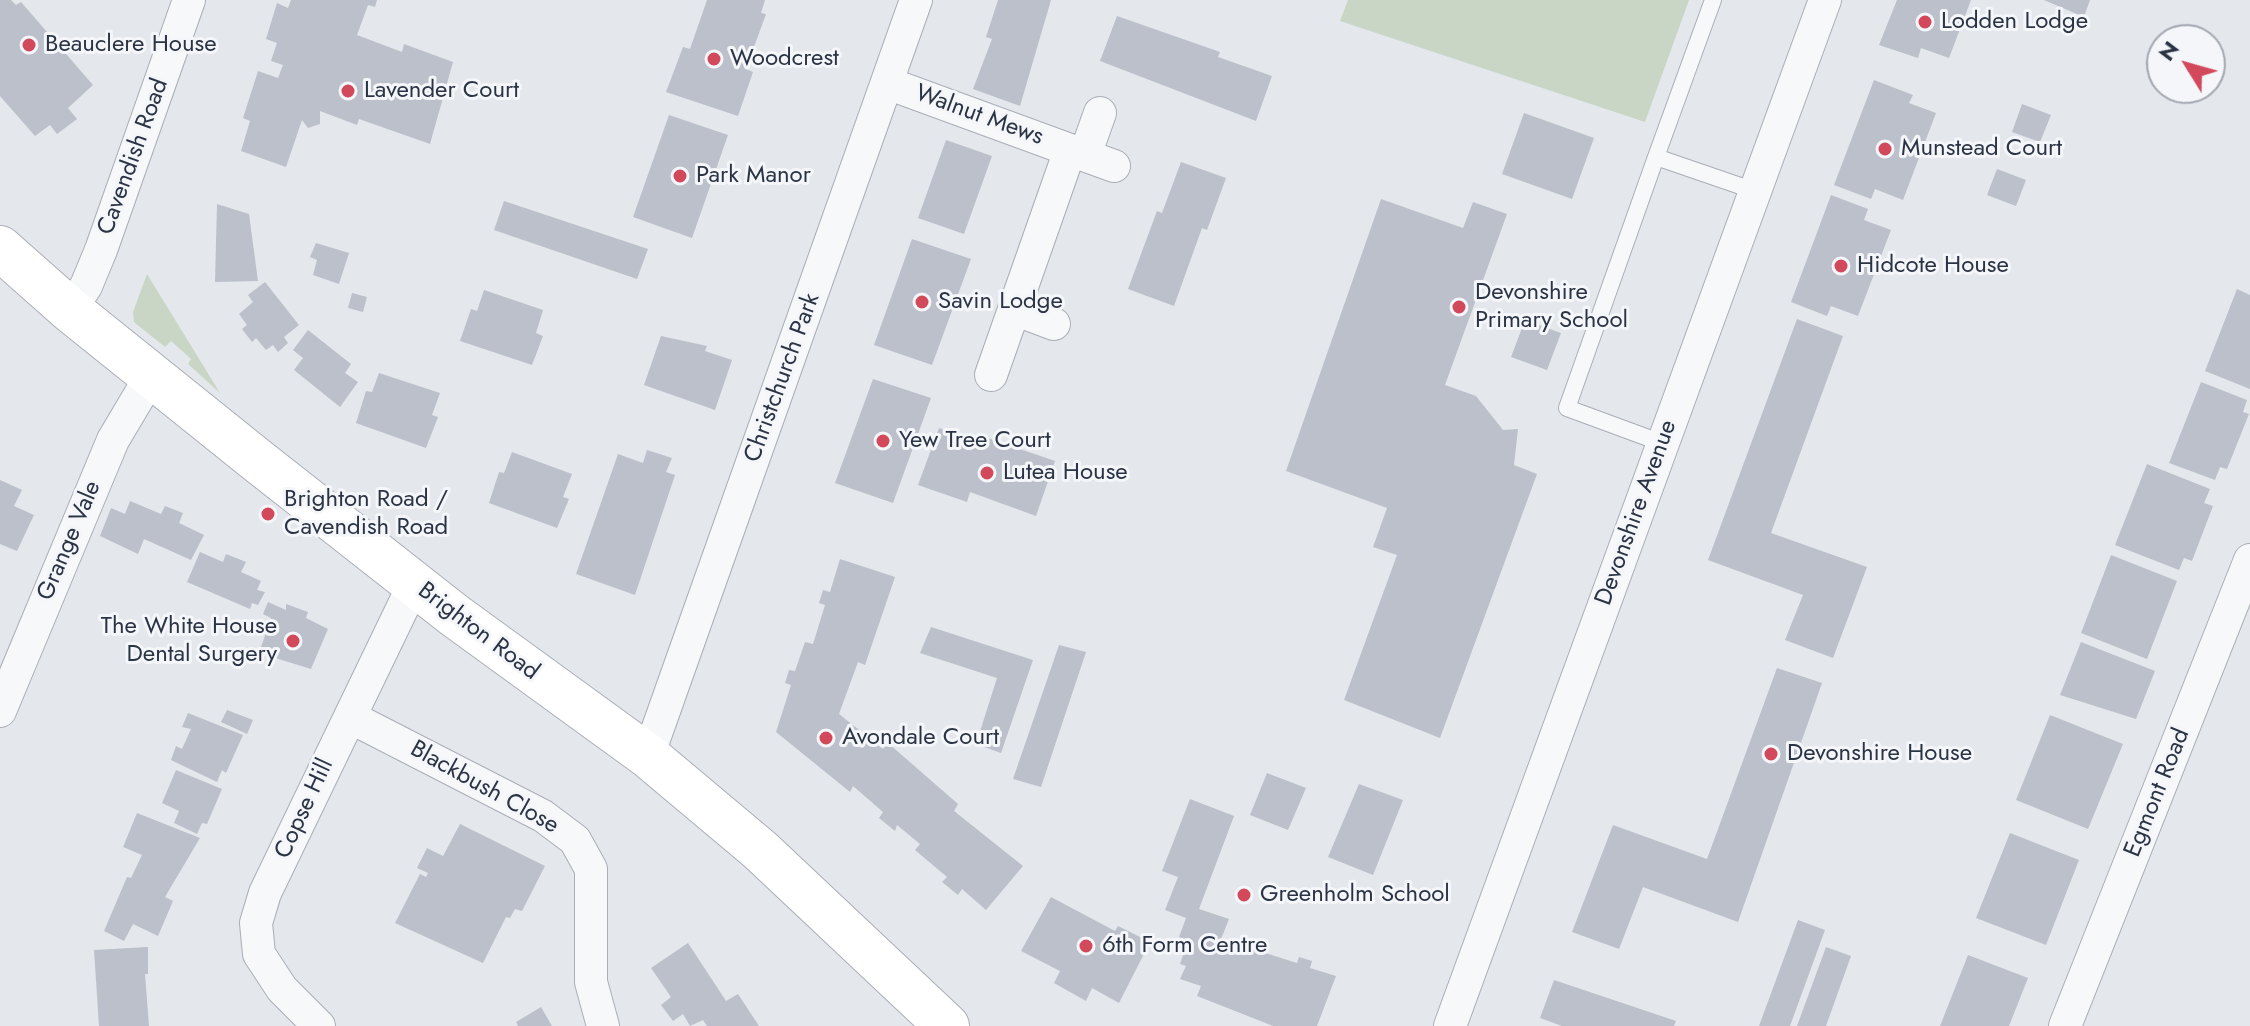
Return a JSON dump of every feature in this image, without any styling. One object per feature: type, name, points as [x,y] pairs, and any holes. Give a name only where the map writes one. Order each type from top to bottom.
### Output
[{"type":"main road","name":"Brighton Road","points":[[0,248],[151,376],[414,584],[648,756],[760,850],[947,1026]]},
{"type":"street","name":"Cavendish Road","points":[[70,310],[86,286],[101,250],[189,0]]},
{"type":"street","name":"Christchurch Park","points":[[648,756],[916,0]]},
{"type":"street","name":"Devonshire Avenue","points":[[1450,1026],[1825,0]]},
{"type":"street","name":"Walnut Mews","points":[[887,83],[1090,157]]},
{"type":"street","name":"Walnut Mews","points":[[991,375],[1014,309],[1090,157],[1100,113]]},
{"type":"street","points":[[1014,309],[1054,324]]},
{"type":"street","name":"Grange Vale","points":[[0,711],[113,440],[151,376]]},
{"type":"street","name":"Egmont Road","points":[[2065,1026],[2250,560]]},
{"type":"street","name":"Copse Hill","points":[[319,1026],[282,989],[259,954],[256,923],[265,893],[414,584]]},
{"type":"street","name":"Blackbush Close","points":[[350,717],[543,816],[575,840],[591,869],[591,982],[603,1026]]},
{"type":"lane","points":[[1662,443],[1567,408],[1713,0]]},
{"type":"lane","points":[[1656,157],[1755,191]]},
{"type":"green space","points":[[1348,0],[1689,0],[1645,122],[1340,21]]},
{"type":"green space","points":[[147,274],[220,393],[188,364],[191,359],[171,341],[165,347],[134,322],[133,312]]},
{"type":"building","name":"Beauclere House","points":[[0,0],[11,0],[16,5],[21,2],[93,85],[68,108],[77,119],[57,134],[50,125],[35,136],[0,96]]},
{"type":"building","name":"Lavender Court","points":[[291,0],[377,0],[375,7],[368,5],[357,35],[402,52],[404,44],[453,62],[430,144],[359,119],[357,125],[320,111],[320,124],[308,128],[302,120],[286,167],[241,151],[250,121],[243,118],[258,71],[278,78],[283,65],[271,61],[277,43],[266,39],[277,3],[288,8]]},
{"type":"building","name":"Woodcrest","points":[[707,0],[765,0],[761,13],[766,14],[746,69],[753,72],[738,116],[666,92],[683,47],[690,49]]},
{"type":"building","points":[[998,0],[1051,0],[1020,106],[973,89],[992,39],[986,37]]},
{"type":"building","name":"Lodden Lodge","points":[[1897,0],[1971,0],[1949,58],[1921,48],[1918,58],[1879,45]]},
{"type":"building","points":[[2044,0],[2090,0],[2084,17]]},
{"type":"building","points":[[1117,16],[1220,52],[1218,57],[1272,76],[1256,121],[1100,61]]},
{"type":"building","name":"Munstead Court","points":[[1874,80],[1913,95],[1909,103],[1936,113],[1903,200],[1875,189],[1871,199],[1834,185]]},
{"type":"building","points":[[2022,104],[2051,115],[2040,142],[2012,132]]},
{"type":"building","points":[[1524,113],[1594,138],[1572,199],[1502,174]]},
{"type":"building","name":"Park Manor","points":[[669,115],[728,135],[692,238],[633,217]]},
{"type":"building","points":[[946,140],[992,156],[964,234],[918,218]]},
{"type":"building","points":[[1181,162],[1226,178],[1207,230],[1202,228],[1174,306],[1128,289],[1157,211],[1162,213]]},
{"type":"building","points":[[1997,169],[2026,180],[2016,206],[1987,195]]},
{"type":"building","name":"Hidcote House","points":[[1831,195],[1868,209],[1864,220],[1891,230],[1858,316],[1831,306],[1827,316],[1791,302]]},
{"type":"building","name":"Devonshire Primary School","points":[[1381,199],[1463,228],[1473,202],[1507,214],[1445,385],[1476,396],[1503,430],[1518,429],[1514,465],[1537,474],[1440,738],[1344,700],[1397,555],[1373,547],[1387,508],[1286,471]]},
{"type":"building","points":[[504,201],[648,249],[637,279],[494,230]]},
{"type":"building","points":[[217,204],[249,214],[258,281],[215,282]]},
{"type":"building","name":"Savin Lodge","points":[[912,239],[971,259],[932,365],[874,345]]},
{"type":"building","points":[[316,243],[349,253],[339,284],[313,275],[317,260],[310,257]]},
{"type":"building","points":[[265,282],[299,325],[284,337],[288,343],[278,352],[273,345],[266,350],[256,338],[252,342],[242,329],[247,325],[239,314],[253,302],[248,295]]},
{"type":"building","points":[[2237,289],[2250,295],[2250,389],[2205,371]]},
{"type":"building","points":[[484,290],[543,310],[536,333],[543,336],[532,365],[460,341],[471,309],[477,311]]},
{"type":"building","points":[[352,293],[367,297],[363,312],[348,308]]},
{"type":"building","points":[[1797,319],[1843,336],[1771,533],[1867,567],[1833,658],[1785,640],[1803,595],[1708,560]]},
{"type":"building","points":[[1525,320],[1561,333],[1547,370],[1511,357]]},
{"type":"building","points":[[308,330],[351,364],[345,373],[358,382],[340,407],[294,370],[303,358],[293,350]]},
{"type":"building","points":[[661,336],[707,346],[705,351],[732,360],[715,410],[644,385]]},
{"type":"building","points":[[379,373],[440,393],[432,415],[438,417],[426,448],[356,423],[366,391],[372,392]]},
{"type":"building","name":"Yew Tree Court","points":[[873,379],[931,398],[893,503],[835,483]]},
{"type":"building","points":[[2201,382],[2247,400],[2243,412],[2249,414],[2227,469],[2220,467],[2215,480],[2169,463]]},
{"type":"building","name":"Lutea House","points":[[939,428],[986,444],[988,438],[1055,461],[1036,516],[970,492],[967,502],[918,485]]},
{"type":"building","points":[[647,450],[672,458],[666,472],[675,475],[635,595],[576,574],[618,454],[643,463]]},
{"type":"building","points":[[512,452],[572,474],[563,497],[569,499],[557,528],[489,503],[499,472],[504,473]]},
{"type":"building","points":[[2147,464],[2210,489],[2204,503],[2213,506],[2192,561],[2184,558],[2179,570],[2115,545]]},
{"type":"building","points":[[0,480],[22,490],[14,506],[34,515],[17,551],[0,544]]},
{"type":"building","points":[[130,501],[161,514],[165,506],[183,513],[179,523],[204,535],[191,560],[144,539],[138,554],[100,536],[111,508],[125,514]]},
{"type":"building","points":[[200,552],[223,562],[226,554],[246,562],[241,572],[261,581],[257,590],[265,592],[258,605],[252,603],[250,609],[187,582]]},
{"type":"building","points":[[2111,555],[2177,581],[2147,659],[2081,633]]},
{"type":"building","name":"Avondale Court","points":[[840,559],[895,577],[865,665],[858,662],[839,714],[883,749],[888,743],[958,804],[954,811],[1023,866],[986,910],[962,889],[958,895],[942,882],[947,877],[915,850],[920,844],[897,825],[895,831],[879,818],[883,812],[853,786],[850,792],[776,732],[791,685],[785,683],[789,670],[795,671],[805,642],[813,644],[825,605],[819,603],[823,590],[830,592]]},
{"type":"building","name":"The White House Dental Surgery","points":[[268,602],[286,610],[286,604],[308,612],[306,618],[328,629],[311,669],[259,653],[271,618],[263,614]]},
{"type":"building","points":[[931,627],[1033,660],[1001,753],[976,744],[997,678],[920,653]]},
{"type":"building","points":[[2081,642],[2155,671],[2136,719],[2060,695]]},
{"type":"building","points":[[1059,645],[1086,652],[1041,787],[1013,779]]},
{"type":"building","name":"Devonshire House","points":[[1777,668],[1822,683],[1738,922],[1643,887],[1619,949],[1572,932],[1613,825],[1707,859]]},
{"type":"building","points":[[227,710],[253,720],[247,734],[221,722]]},
{"type":"building","points":[[188,713],[243,735],[226,773],[222,770],[217,782],[171,760],[176,746],[182,749],[191,729],[182,727]]},
{"type":"building","points":[[2050,715],[2123,744],[2088,829],[2016,800]]},
{"type":"building","points":[[176,770],[222,789],[207,824],[202,823],[197,834],[174,823],[179,811],[162,803]]},
{"type":"building","points":[[1267,773],[1306,788],[1288,830],[1250,815]]},
{"type":"building","points":[[1359,784],[1403,800],[1373,875],[1328,857]]},
{"type":"building","name":"Greenholm School","points":[[1190,799],[1234,816],[1199,909],[1229,919],[1221,939],[1297,963],[1299,957],[1312,961],[1310,968],[1336,976],[1317,1026],[1273,1026],[1197,996],[1201,986],[1180,979],[1186,966],[1180,964],[1188,940],[1179,937],[1186,918],[1165,910],[1178,877],[1162,871]]},
{"type":"building","points":[[137,813],[200,838],[165,897],[173,901],[158,936],[133,924],[124,941],[104,931],[127,877],[131,878],[142,855],[123,847]]},
{"type":"building","points":[[460,824],[545,866],[522,911],[515,909],[510,918],[506,917],[483,963],[395,923],[420,874],[426,877],[428,873],[417,868],[427,848],[443,856]]},
{"type":"building","points":[[2010,833],[2079,860],[2046,945],[1976,918]]},
{"type":"building","name":"6th Form Centre","points":[[1051,897],[1115,931],[1118,926],[1150,942],[1119,1003],[1092,988],[1086,1001],[1054,983],[1060,971],[1021,951]]},
{"type":"building","points":[[1798,920],[1825,930],[1790,1026],[1759,1026]]},
{"type":"building","points":[[688,943],[726,1001],[738,994],[759,1026],[707,1026],[703,1020],[690,1026],[683,1014],[673,1021],[661,1005],[671,997],[651,968]]},
{"type":"building","points":[[148,947],[148,974],[145,974],[149,1026],[99,1026],[94,950]]},
{"type":"building","points":[[1826,947],[1851,956],[1826,1026],[1797,1026]]},
{"type":"building","points":[[1968,955],[2028,978],[2009,1026],[1940,1026]]},
{"type":"building","points":[[1554,980],[1676,1021],[1674,1026],[1562,1026],[1540,1018]]},
{"type":"building","points":[[541,1007],[552,1026],[518,1026],[516,1022]]},
{"type":"place","name":"Lodden Lodge","points":[[1925,22]]},
{"type":"place","name":"Beauclere House","points":[[29,45]]},
{"type":"place","name":"Woodcrest","points":[[714,59]]},
{"type":"place","name":"Lavender Court","points":[[348,91]]},
{"type":"place","name":"Munstead Court","points":[[1885,149]]},
{"type":"place","name":"Park Manor","points":[[680,176]]},
{"type":"place","name":"Hidcote House","points":[[1841,266]]},
{"type":"place","name":"Savin Lodge","points":[[922,302]]},
{"type":"place","name":"Devonshire Primary School","points":[[1459,307]]},
{"type":"place","name":"Yew Tree Court","points":[[883,441]]},
{"type":"place","name":"Lutea House","points":[[987,473]]},
{"type":"place","name":"Brighton Road / Cavendish Road","points":[[268,514]]},
{"type":"place","name":"The White House Dental Surgery","points":[[293,641]]},
{"type":"place","name":"Avondale Court","points":[[826,738]]},
{"type":"place","name":"Devonshire House","points":[[1771,754]]},
{"type":"place","name":"Greenholm School","points":[[1244,895]]},
{"type":"place","name":"6th Form Centre","points":[[1086,946]]}]
